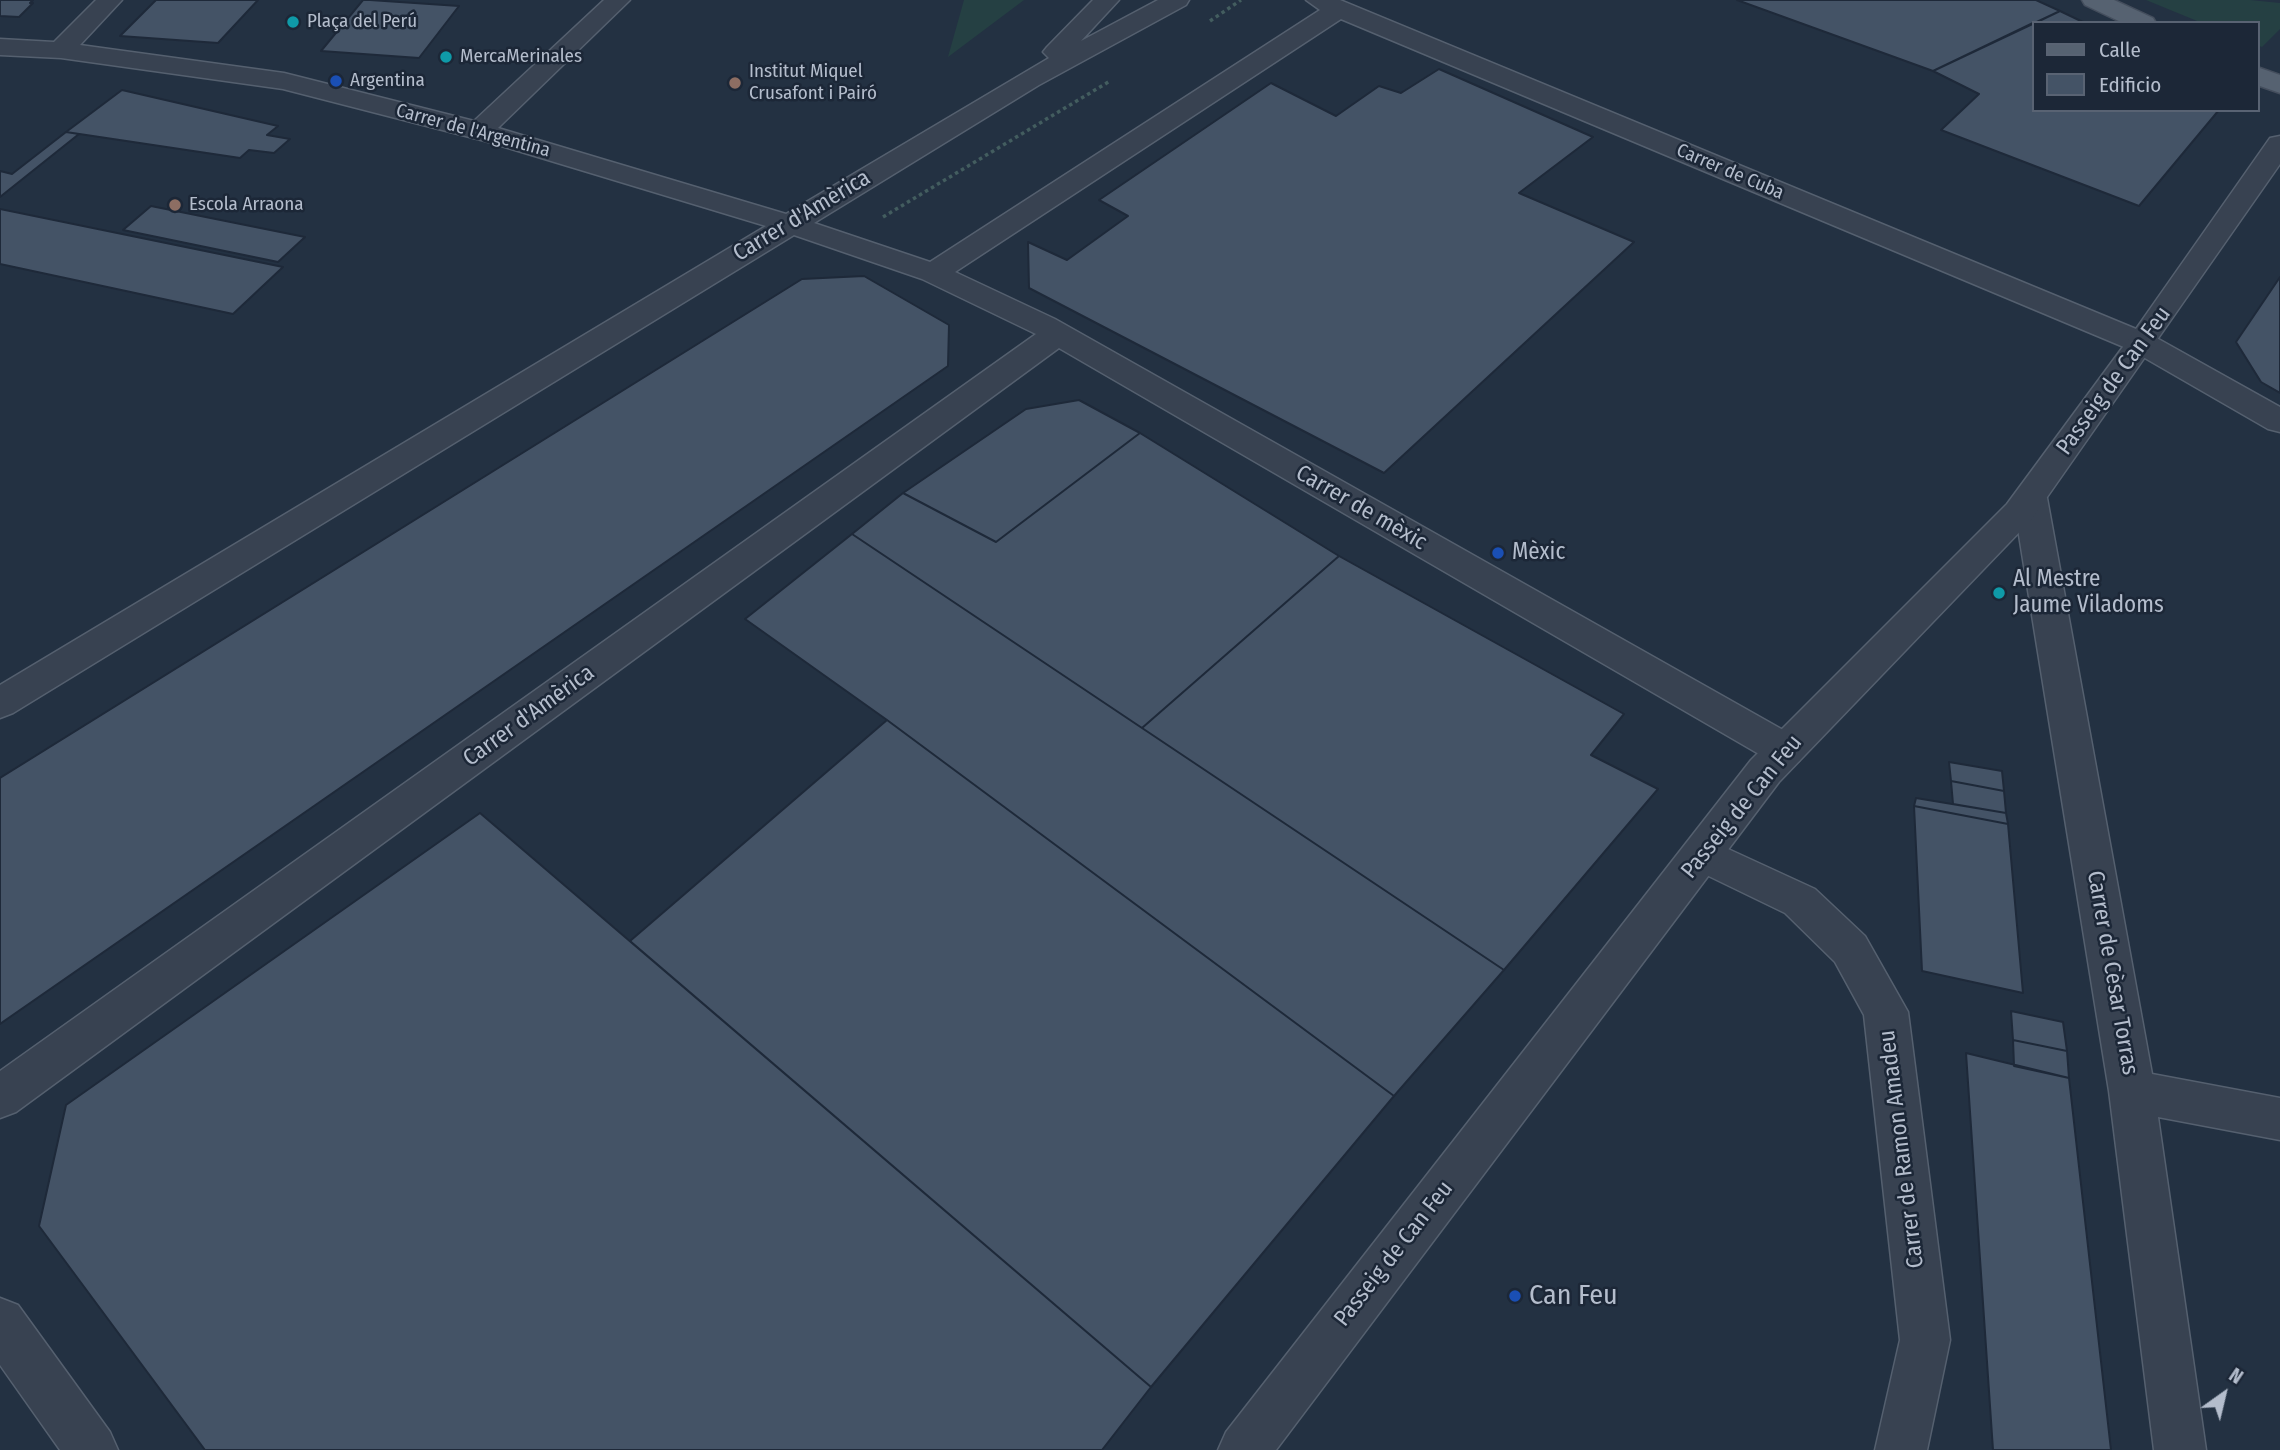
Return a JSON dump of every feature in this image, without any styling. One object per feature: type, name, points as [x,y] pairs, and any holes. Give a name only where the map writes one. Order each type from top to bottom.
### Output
[{"type":"main road","points":[[2094,0],[2140,21]]},
{"type":"main road","points":[[2259,76],[2280,86]]},
{"type":"street","points":[[61,50],[110,0]]},
{"type":"street","points":[[479,131],[618,0]]},
{"type":"street","name":"Carrer d'Amèrica","points":[[1030,79],[1107,0]]},
{"type":"street","name":"Carrer d'Amèrica","points":[[0,703],[1030,79],[1177,0]]},
{"type":"street","points":[[933,273],[1328,5]]},
{"type":"street","name":"Carrer de Cuba","points":[[1328,5],[2143,343],[2280,421]]},
{"type":"street","name":"Carrer de l'Argentina","points":[[0,47],[61,50],[284,81],[479,131],[789,224],[933,273]]},
{"type":"street","name":"Passeig de Can Feu","points":[[1244,1450],[1765,771],[2019,512],[2143,343],[2280,145]]},
{"type":"street","name":"Carrer de mèxic","points":[[933,273],[1057,334],[1785,750]]},
{"type":"street","name":"Carrer d'Amèrica","points":[[0,1097],[1057,334]]},
{"type":"street","name":"Carrer de Cèsar Torras","points":[[2030,498],[2132,1091],[2180,1450]]},
{"type":"street","name":"Carrer de Ramon Amadeu","points":[[1702,854],[1800,901],[1850,949],[1886,1012],[1925,1340],[1901,1450]]},
{"type":"street","points":[[2132,1091],[2280,1119]]},
{"type":"street","points":[[0,1323],[92,1450]]},
{"type":"green space","points":[[964,0],[1024,0],[948,57]]},
{"type":"green space","points":[[2146,0],[2250,0],[2280,3],[2280,29],[2262,47],[2259,46],[2259,21],[2197,21]]},
{"type":"building","points":[[0,0],[33,0],[30,3],[33,3],[19,17],[0,16]]},
{"type":"building","points":[[156,0],[258,0],[218,43],[120,36]]},
{"type":"building","points":[[363,0],[459,6],[419,58],[321,51]]},
{"type":"building","points":[[1737,0],[2036,0],[2060,11],[2039,21],[2032,21],[2032,24],[1933,71]]},
{"type":"building","points":[[2060,11],[2081,21],[2039,21]]},
{"type":"building","points":[[2032,23],[2032,112],[2217,112],[2139,206],[1941,130],[1979,94],[1933,71]]},
{"type":"building","points":[[1439,69],[1593,137],[1519,193],[1634,242],[1384,473],[1029,288],[1028,242],[1067,260],[1128,216],[1099,200],[1271,83],[1336,116],[1379,86],[1401,93]]},
{"type":"building","points":[[122,90],[278,126],[267,135],[290,139],[274,153],[249,150],[240,158],[66,132]]},
{"type":"building","points":[[66,132],[79,134],[0,197],[0,171],[12,174]]},
{"type":"building","points":[[151,206],[305,237],[278,262],[123,230]]},
{"type":"building","points":[[0,209],[283,267],[233,314],[0,264]]},
{"type":"building","points":[[864,276],[949,325],[948,366],[0,1024],[0,778],[802,279]]},
{"type":"building","points":[[2280,277],[2280,393],[2261,382],[2236,342]]},
{"type":"building","points":[[1079,400],[1140,433],[996,542],[903,493],[1026,409]]},
{"type":"building","points":[[1140,433],[1339,556],[1142,728],[852,534],[903,493],[996,542]]},
{"type":"building","points":[[852,534],[1504,970],[1394,1096],[887,720],[745,619]]},
{"type":"building","points":[[1339,556],[1624,714],[1591,755],[1658,789],[1504,970],[1142,728]]},
{"type":"building","points":[[887,720],[1394,1096],[1151,1387],[630,941]]},
{"type":"building","points":[[1949,762],[2002,771],[2004,791],[1951,781]]},
{"type":"building","points":[[1951,781],[2004,791],[2006,813],[1953,804]]},
{"type":"building","points":[[1916,798],[2006,813],[2008,824],[1914,806]]},
{"type":"building","points":[[1914,806],[2008,824],[2023,993],[1922,971]]},
{"type":"building","points":[[480,813],[1151,1387],[1102,1450],[205,1450],[39,1226],[66,1105]]},
{"type":"building","points":[[2011,1011],[2063,1022],[2067,1051],[2013,1040]]},
{"type":"building","points":[[2013,1040],[2067,1051],[2069,1078],[2014,1066]]},
{"type":"building","points":[[1966,1053],[2069,1078],[2111,1450],[1993,1450]]},
{"type":"place","name":"Plaça del Perú","points":[[293,22]]},
{"type":"place","name":"MercaMerinales","points":[[446,57]]},
{"type":"place","name":"Argentina","points":[[336,81]]},
{"type":"place","name":"Institut Miquel Crusafont i Pairó","points":[[735,83]]},
{"type":"place","name":"Escola Arraona","points":[[175,205]]},
{"type":"place","name":"Mèxic","points":[[1498,553]]},
{"type":"place","name":"Al Mestre Jaume Viladoms","points":[[1999,593]]},
{"type":"place","name":"Can Feu","points":[[1515,1296]]}]
